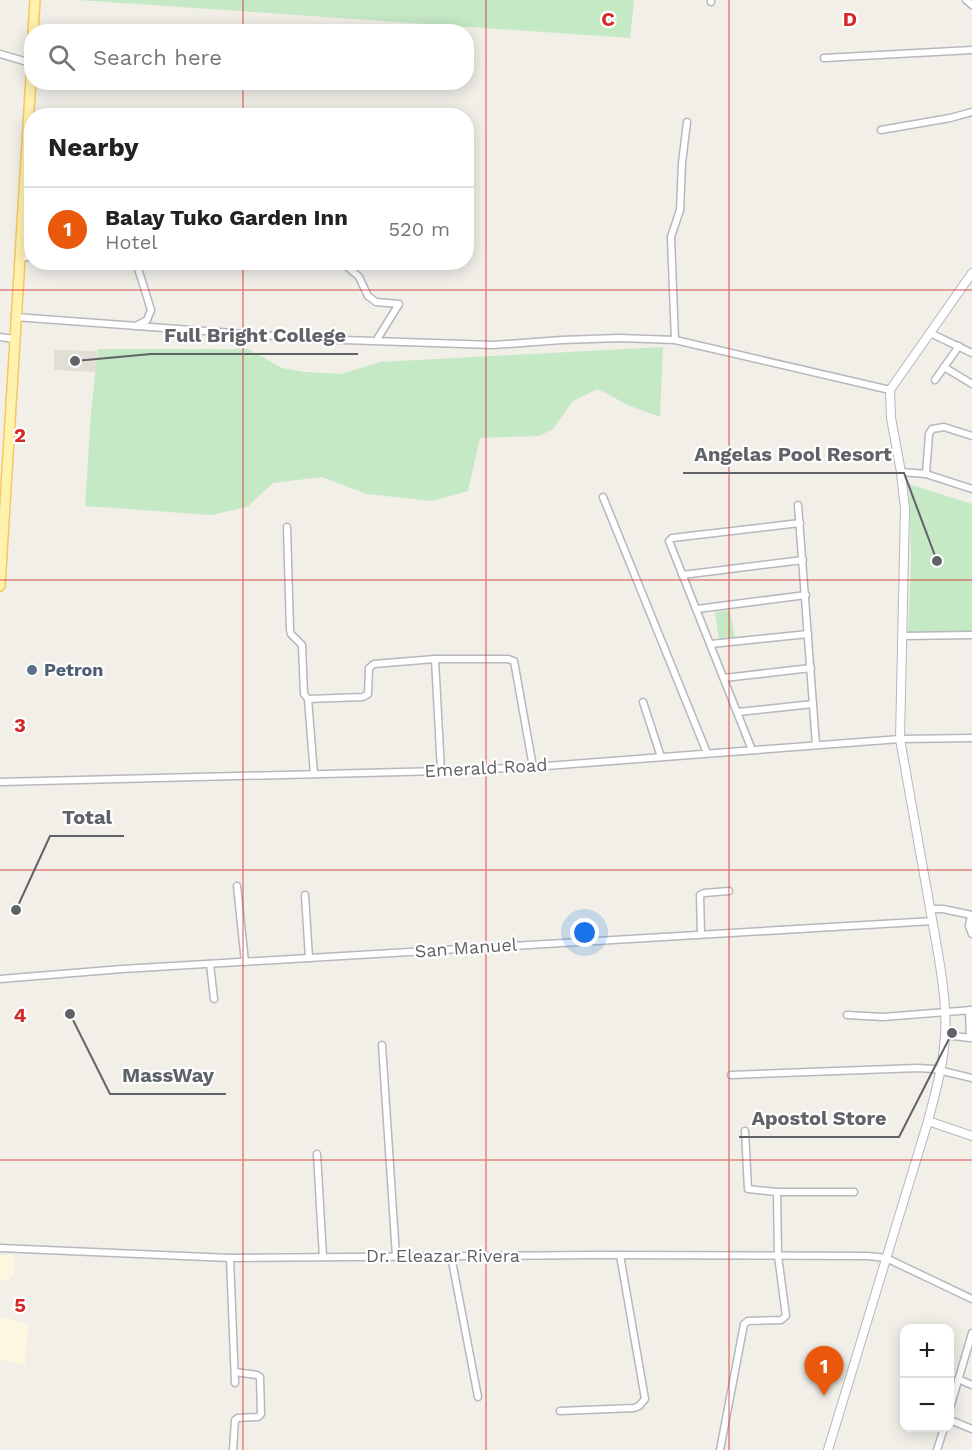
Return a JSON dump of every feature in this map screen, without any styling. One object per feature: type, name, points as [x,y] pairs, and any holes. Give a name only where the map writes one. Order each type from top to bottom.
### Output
[{"type":"main road","points":[[34,24],[35,0]]},
{"type":"main road","points":[[28,108],[29,90]]},
{"type":"main road","points":[[0,586],[24,175]]},
{"type":"street","points":[[966,0],[972,5]]},
{"type":"street","points":[[824,58],[972,50]]},
{"type":"street","points":[[0,54],[24,60]]},
{"type":"street","points":[[881,130],[972,112]]},
{"type":"street","points":[[675,340],[670,237],[680,210],[687,122]]},
{"type":"street","points":[[19,256],[24,256]]},
{"type":"street","points":[[136,326],[147,320],[151,310],[138,270]]},
{"type":"street","points":[[351,270],[359,277],[368,296],[376,302],[399,304],[376,341]]},
{"type":"street","points":[[828,1450],[928,1121],[940,1070],[945,1035],[942,978],[900,739],[905,518],[901,471],[891,418],[890,390],[972,273]]},
{"type":"street","points":[[15,317],[279,337],[376,341],[493,345],[596,339],[675,340],[890,390]]},
{"type":"street","points":[[930,333],[972,353]]},
{"type":"street","points":[[0,338],[14,339]]},
{"type":"street","points":[[935,380],[959,346]]},
{"type":"street","points":[[944,367],[972,384]]},
{"type":"street","points":[[926,474],[929,434],[932,429],[944,427],[972,436]]},
{"type":"street","points":[[901,471],[926,474],[972,489]]},
{"type":"street","points":[[603,497],[707,753]]},
{"type":"street","points":[[798,505],[816,746]]},
{"type":"street","points":[[752,750],[669,542],[670,539],[800,523]]},
{"type":"street","points":[[287,527],[290,630],[302,645],[304,694],[308,699],[314,774]]},
{"type":"street","points":[[682,575],[803,560]]},
{"type":"street","points":[[697,609],[806,595]]},
{"type":"street","points":[[711,644],[808,634]]},
{"type":"street","points":[[903,636],[972,635]]},
{"type":"street","points":[[308,699],[363,697],[368,694],[368,671],[374,664],[435,659],[508,659],[514,661],[533,767]]},
{"type":"street","points":[[435,659],[441,771]]},
{"type":"street","points":[[724,678],[811,668]]},
{"type":"street","points":[[643,702],[661,757]]},
{"type":"street","points":[[738,712],[813,704]]},
{"type":"street","name":"Emerald Road","points":[[0,782],[533,767],[900,739],[972,738]]},
{"type":"street","points":[[237,886],[245,962]]},
{"type":"street","points":[[701,934],[700,895],[729,891]]},
{"type":"street","points":[[305,895],[309,958]]},
{"type":"street","points":[[931,909],[971,915],[969,926],[972,934]]},
{"type":"street","name":"San Manuel","points":[[0,979],[122,969],[933,921]]},
{"type":"street","points":[[210,964],[214,999]]},
{"type":"street","points":[[847,1015],[883,1017],[970,1010],[970,1038],[945,1035]]},
{"type":"street","points":[[382,1045],[396,1256]]},
{"type":"street","points":[[731,1075],[918,1068],[940,1070],[972,1078]]},
{"type":"street","points":[[928,1121],[972,1136]]},
{"type":"street","points":[[745,1131],[746,1186],[750,1191],[854,1192]]},
{"type":"street","points":[[317,1154],[323,1257]]},
{"type":"street","points":[[720,1450],[744,1324],[748,1321],[781,1320],[786,1316],[778,1256],[777,1192]]},
{"type":"street","name":"Dr. Eleazar Rivera","points":[[0,1248],[230,1258],[620,1255],[886,1258]]},
{"type":"street","points":[[560,1410],[634,1408],[639,1407],[645,1399],[620,1255]]},
{"type":"street","points":[[451,1256],[478,1397]]},
{"type":"street","points":[[230,1258],[235,1383]]},
{"type":"street","points":[[886,1258],[972,1299]]},
{"type":"street","points":[[954,1394],[972,1333]]},
{"type":"street","points":[[233,1450],[235,1420],[258,1417],[261,1414],[260,1377],[235,1372]]},
{"type":"street","points":[[958,1379],[972,1385]]},
{"type":"street","points":[[954,1422],[972,1429]]},
{"type":"street","points":[[943,1432],[938,1448],[946,1450]]},
{"type":"shaded area","points":[[54,350],[97,351],[96,372],[54,370]]},
{"type":"shaded area","points":[[0,1255],[14,1255],[14,1275],[7,1281],[0,1280]]},
{"type":"shaded area","points":[[0,1317],[28,1324],[25,1365],[0,1359]]},
{"type":"green space","points":[[79,0],[634,0],[630,38],[474,27],[474,24],[427,24]]},
{"type":"green space","points":[[663,347],[660,417],[628,405],[598,389],[573,401],[553,429],[539,436],[480,438],[468,491],[432,501],[367,494],[322,477],[273,483],[247,507],[211,515],[85,506],[98,349],[248,349],[282,368],[341,374],[380,362]]},
{"type":"green space","points":[[909,484],[972,504],[972,637],[908,636],[911,562]]},
{"type":"green space","points":[[730,610],[735,638],[719,640],[715,612]]},
{"type":"place","name":"Full Bright College","points":[[75,361]]},
{"type":"place","name":"Angelas Pool Resort","points":[[937,561]]},
{"type":"place","name":"Petron","points":[[32,670]]},
{"type":"place","name":"Total","points":[[16,910]]},
{"type":"place","name":"MassWay","points":[[70,1014]]},
{"type":"place","name":"Apostol Store","points":[[952,1033]]},
{"type":"place","name":"Balay Tuko Garden Inn","points":[[824,1396]]}]
